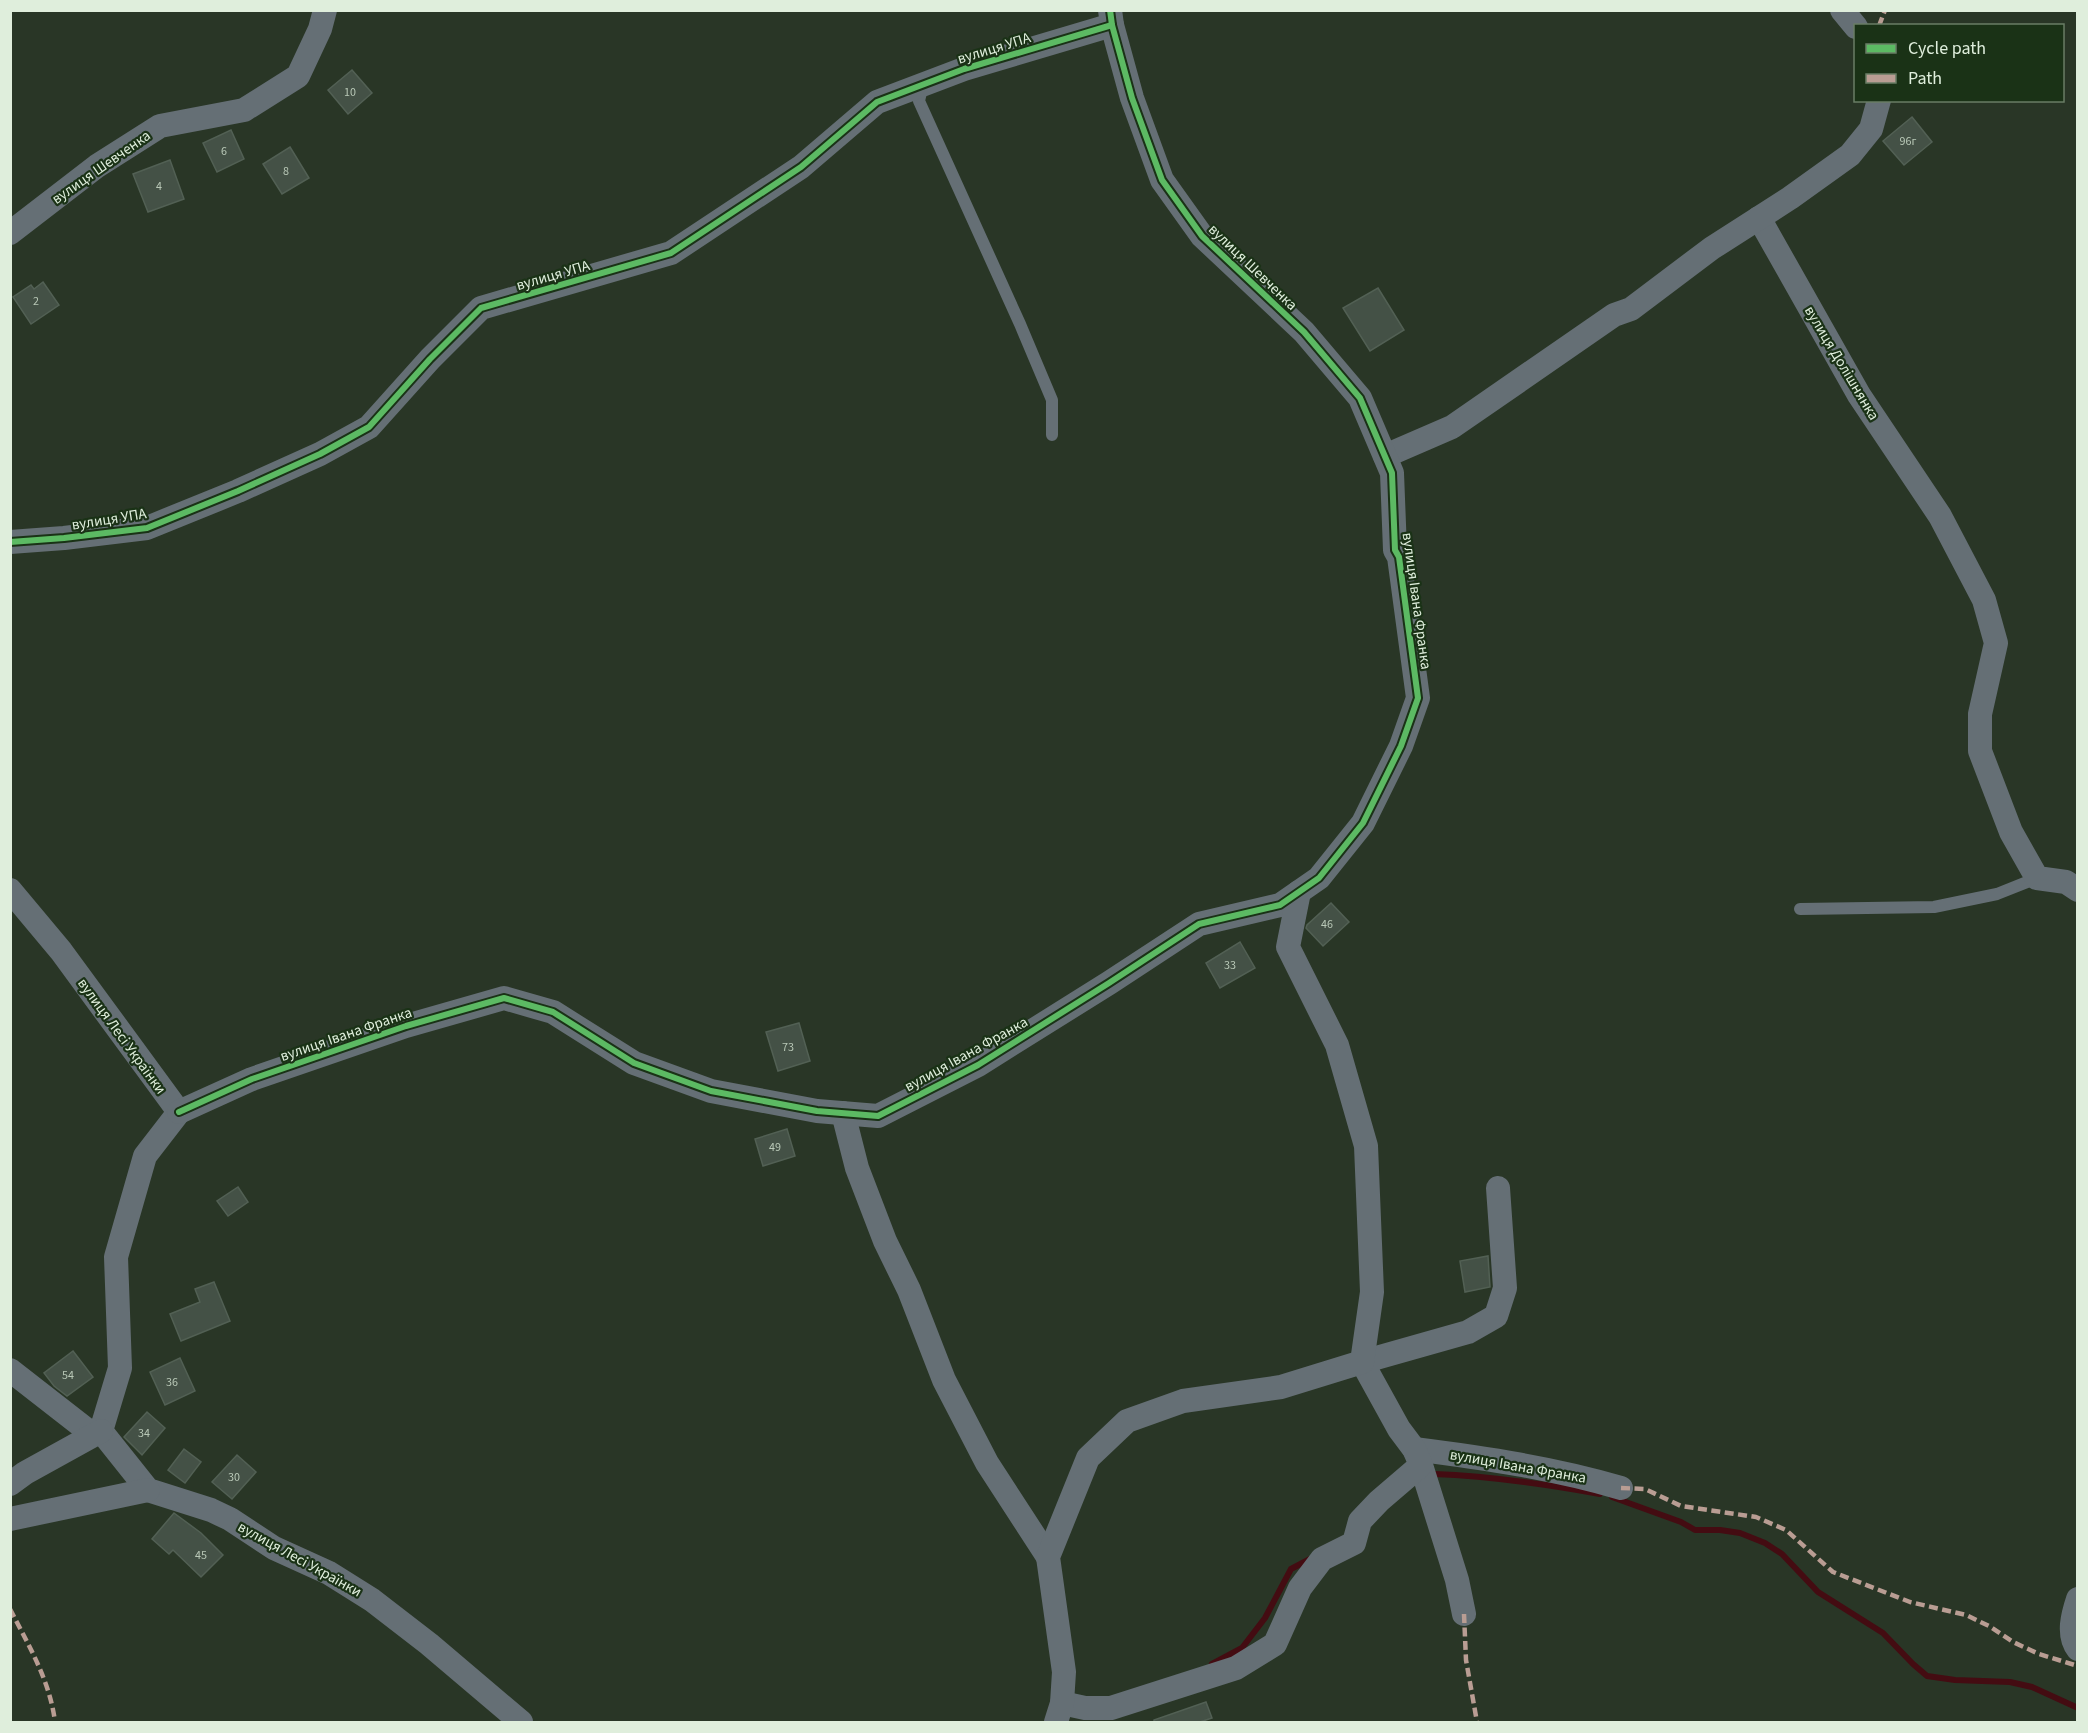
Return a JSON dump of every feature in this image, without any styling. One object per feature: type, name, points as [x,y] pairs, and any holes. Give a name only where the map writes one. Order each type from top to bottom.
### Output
[{"type":"street","name":"вулиця Шевченка","points":[[10,233],[97,166],[160,126],[244,110],[298,76],[320,29],[326,10]]},
{"type":"street","points":[[1842,10],[1854,25]]},
{"type":"street","name":"вулиця Шевченка","points":[[1111,18],[1132,98],[1162,180],[1202,236],[1304,332],[1360,398],[1385,456]]},
{"type":"street","name":"вулиця УПА","points":[[10,542],[147,528],[320,454],[369,427],[481,308],[671,253],[801,166],[877,102],[1111,18]]},
{"type":"street","points":[[1385,456],[1452,427],[1614,315],[1631,309],[1712,248],[1850,155],[1871,129],[1878,102]]},
{"type":"street","name":"вулиця Долішнянка","points":[[1759,218],[1859,395],[1940,516],[1984,600],[1996,643],[1980,714],[1980,751],[2011,832],[2037,878]]},
{"type":"street","name":"вулиця Івана Франка","points":[[178,1112],[263,1075],[406,1026],[504,998],[553,1012],[634,1064],[711,1091],[817,1111],[878,1116],[978,1065],[1199,924],[1280,905],[1319,878],[1363,824],[1401,746],[1418,698],[1399,557],[1395,550],[1392,472],[1385,456]]},
{"type":"street","points":[[2037,878],[2066,882],[2078,890]]},
{"type":"street","name":"вулиця Лесі Українки","points":[[10,890],[61,951],[178,1112]]},
{"type":"street","points":[[1299,892],[1288,947],[1337,1045],[1366,1146],[1372,1292],[1362,1362],[1399,1430],[1418,1457],[1457,1580],[1464,1614]]},
{"type":"street","points":[[10,1484],[25,1473],[100,1431],[120,1368],[116,1257],[145,1156],[178,1112]]},
{"type":"street","points":[[843,1113],[857,1168],[885,1241],[909,1290],[944,1380],[987,1463],[1048,1557],[1064,1672],[1059,1713],[1084,1708],[1111,1707],[1236,1668],[1275,1644],[1300,1588],[1323,1559],[1354,1543],[1359,1521],[1418,1457]]},
{"type":"street","points":[[1048,1557],[1088,1458],[1127,1421],[1183,1401],[1281,1387],[1468,1332],[1496,1316],[1505,1288],[1498,1188]]},
{"type":"street","points":[[10,1370],[87,1430],[100,1431],[148,1490]]},
{"type":"street","name":"вулиця Івана Франка","points":[[1418,1457],[1485,1459],[1589,1479],[1621,1488]]},
{"type":"street","name":"вулиця Лесі Українки","points":[[10,1519],[148,1490],[211,1510],[274,1548],[329,1573],[372,1600],[429,1644],[521,1722]]},
{"type":"street","points":[[2078,1599],[2072,1619],[2074,1644],[2078,1649]]},
{"type":"lane","points":[[923,84],[919,100],[1052,400],[1052,435]]},
{"type":"lane","points":[[1800,909],[1934,907],[1997,894],[2037,878]]},
{"type":"building","points":[[352,70],[372,93],[348,114],[328,90]]},
{"type":"building","points":[[1912,117],[1932,142],[1904,165],[1883,141]]},
{"type":"building","points":[[231,130],[244,159],[217,172],[203,143]]},
{"type":"building","points":[[290,147],[309,178],[282,194],[263,164]]},
{"type":"building","points":[[170,160],[184,199],[148,212],[133,174]]},
{"type":"building","points":[[43,282],[59,305],[31,324],[13,297],[31,285],[34,289]]},
{"type":"building","points":[[1378,288],[1404,330],[1370,351],[1343,308]]},
{"type":"building","points":[[1331,903],[1349,922],[1323,946],[1306,928]]},
{"type":"building","points":[[1240,942],[1255,968],[1220,988],[1206,963]]},
{"type":"building","points":[[799,1023],[810,1061],[778,1071],[766,1032]]},
{"type":"building","points":[[787,1129],[795,1156],[763,1166],[755,1139]]},
{"type":"building","points":[[238,1187],[248,1202],[228,1216],[217,1201]]},
{"type":"building","points":[[1488,1256],[1490,1287],[1465,1292],[1460,1261]]},
{"type":"building","points":[[214,1282],[230,1321],[181,1341],[170,1314],[200,1302],[195,1289]]},
{"type":"building","points":[[73,1351],[93,1377],[67,1396],[54,1386],[44,1373]]},
{"type":"building","points":[[180,1358],[195,1391],[165,1405],[150,1372]]},
{"type":"building","points":[[147,1412],[165,1428],[142,1455],[124,1437]]},
{"type":"building","points":[[184,1449],[201,1462],[185,1483],[168,1470]]},
{"type":"building","points":[[237,1455],[256,1472],[232,1499],[212,1482]]},
{"type":"building","points":[[174,1513],[201,1533],[223,1555],[201,1577],[173,1550],[169,1554],[152,1539]]},
{"type":"building","points":[[1206,1702],[1212,1718],[1200,1722],[1154,1722],[1154,1720]]},
{"type":"waterway","points":[[1434,1474],[1517,1481],[1600,1494]]},
{"type":"waterway","points":[[1612,1497],[1681,1522],[1695,1530],[1740,1533],[1765,1543],[1782,1554],[1818,1592],[1883,1633],[1927,1676],[1955,1680],[2010,1682],[2032,1687],[2078,1708]]},
{"type":"waterway","points":[[1212,1664],[1242,1648],[1265,1618],[1291,1569],[1310,1559]]},
{"type":"marked path","points":[[1880,24],[1885,10]]},
{"type":"marked path","points":[[1621,1488],[1645,1489],[1681,1506],[1756,1517],[1786,1530],[1833,1572],[1910,1602],[1966,1615],[2039,1654],[2078,1666]]},
{"type":"marked path","points":[[10,1609],[44,1678],[55,1722]]},
{"type":"marked path","points":[[1464,1614],[1466,1660],[1477,1722]]},
{"type":"cycle path","points":[[179,1112],[252,1079],[406,1026],[504,998],[553,1012],[634,1063],[711,1091],[817,1111],[878,1116],[978,1065],[1199,924],[1280,905],[1319,878],[1363,823],[1401,746],[1418,698],[1399,557],[1395,550],[1392,473],[1360,398],[1304,332],[1202,236],[1162,180],[1132,98],[1110,10]]},
{"type":"cycle path","points":[[10,542],[147,528],[320,454],[369,427],[430,359],[481,308],[671,253],[801,167],[877,102],[964,69],[1112,25]]}]
